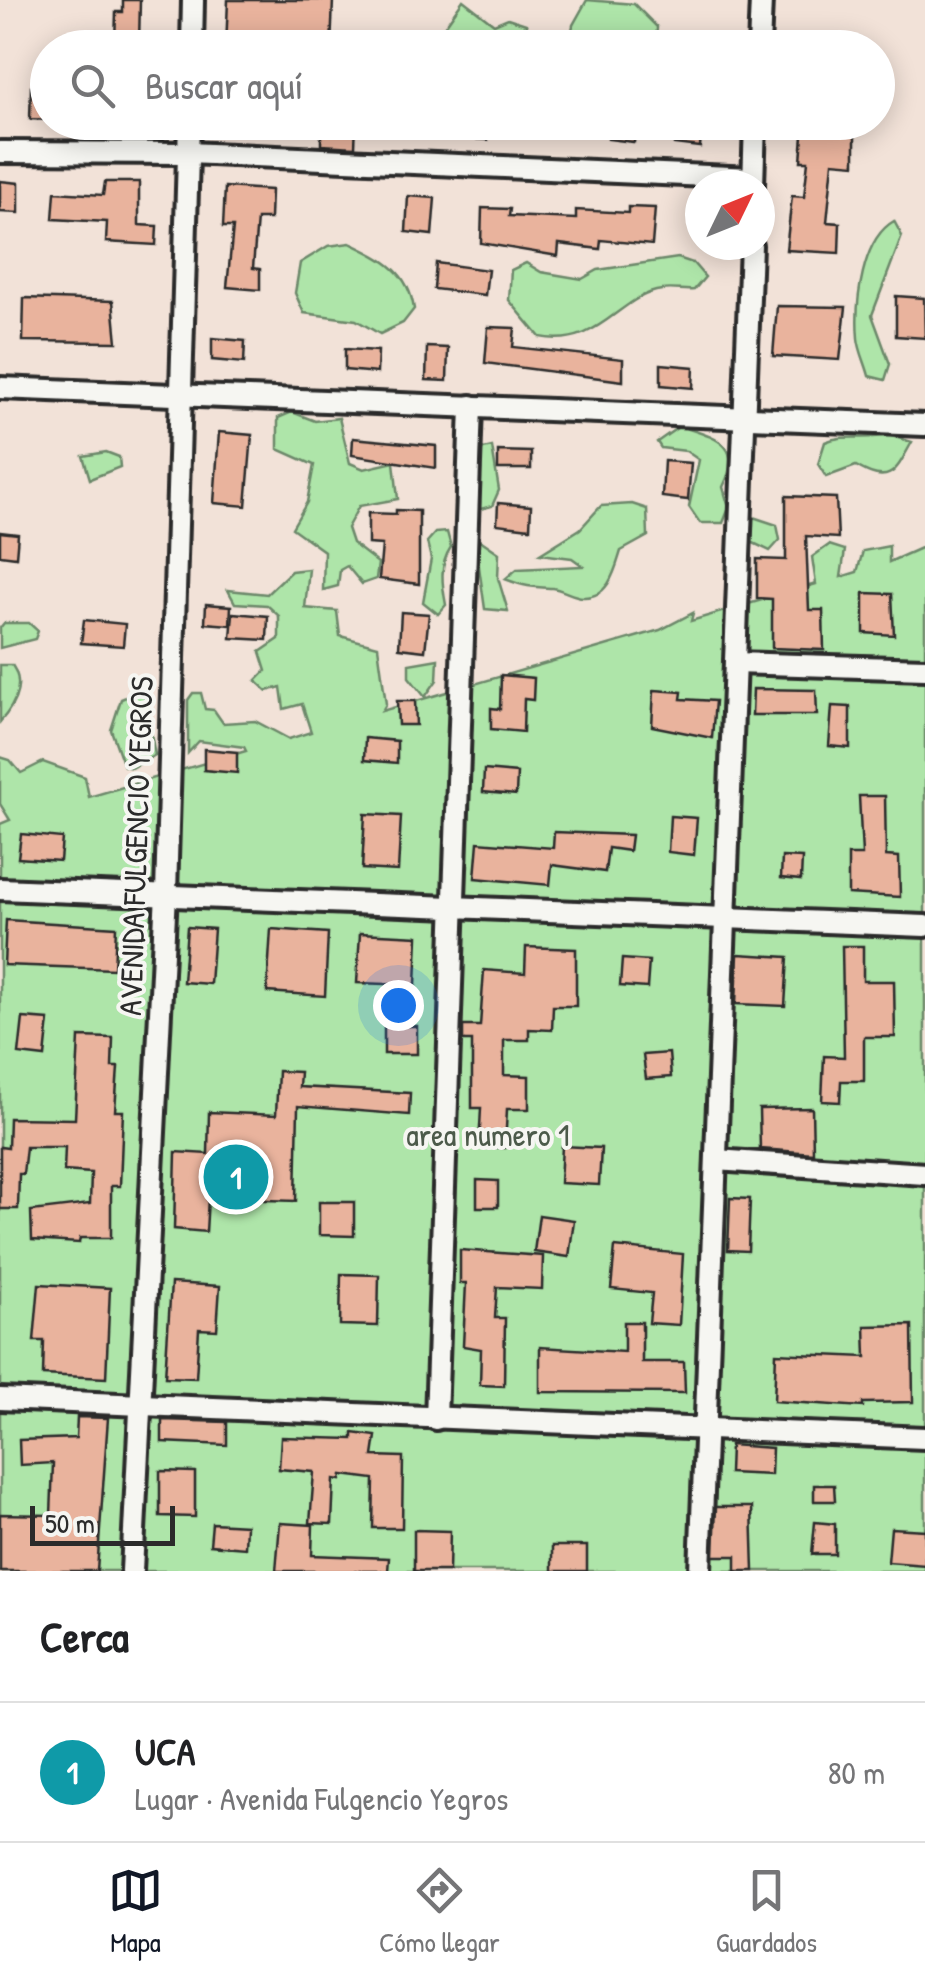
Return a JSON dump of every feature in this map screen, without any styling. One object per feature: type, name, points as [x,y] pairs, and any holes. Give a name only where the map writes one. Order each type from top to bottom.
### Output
[{"type":"street","points":[[193,30],[194,0]]},
{"type":"street","points":[[760,30],[761,0]]},
{"type":"street","name":"AVENIDA FULGENCIO YEGROS","points":[[132,1571],[166,893],[188,140]]},
{"type":"street","points":[[754,170],[755,140]]},
{"type":"street","points":[[0,152],[188,153],[685,179]]},
{"type":"street","points":[[700,1571],[750,260]]},
{"type":"street","points":[[0,388],[925,424]]},
{"type":"street","points":[[436,1419],[471,406]]},
{"type":"street","points":[[735,663],[925,670]]},
{"type":"street","points":[[0,889],[925,926]]},
{"type":"street","points":[[716,1160],[925,1174]]},
{"type":"street","points":[[0,1400],[925,1438]]},
{"type":"green space","points":[[463,0],[494,24],[508,18],[526,24],[529,30],[438,30]]},
{"type":"green space","points":[[587,0],[634,4],[657,27],[572,30]]},
{"type":"green space","points":[[894,221],[902,236],[872,315],[890,364],[885,380],[869,376],[857,323],[868,256],[874,242]]},
{"type":"green space","points":[[350,243],[392,267],[406,284],[414,309],[403,323],[380,334],[356,320],[304,313],[295,293],[300,263],[328,246]]},
{"type":"green space","points":[[678,258],[693,263],[705,277],[694,290],[666,289],[647,294],[594,329],[578,335],[561,339],[540,337],[509,300],[511,270],[526,263],[541,272],[582,279],[598,270]]},
{"type":"green space","points":[[292,412],[315,421],[339,418],[350,463],[364,469],[394,462],[398,499],[359,506],[347,528],[352,543],[378,563],[376,579],[362,584],[347,566],[340,570],[338,586],[323,590],[324,551],[292,528],[307,502],[314,465],[278,449],[278,418]]},
{"type":"green space","points":[[680,426],[715,439],[728,452],[729,472],[723,487],[729,508],[723,523],[700,523],[689,507],[699,460],[686,451],[661,448],[657,442]]},
{"type":"green space","points":[[888,435],[912,442],[890,473],[877,475],[856,466],[826,477],[818,464],[825,442]]},
{"type":"green space","points":[[492,447],[499,490],[492,506],[477,510],[476,463],[483,449]]},
{"type":"green space","points":[[106,452],[119,457],[120,467],[90,479],[83,456]]},
{"type":"green space","points":[[632,504],[647,509],[648,536],[621,551],[610,582],[599,593],[579,597],[505,579],[517,569],[583,566],[572,558],[540,554],[580,529],[601,506]]},
{"type":"green space","points":[[753,517],[777,525],[780,540],[770,551],[745,539]]},
{"type":"green space","points":[[447,532],[451,547],[443,568],[446,605],[438,614],[423,602],[431,559],[427,542],[435,533]]},
{"type":"green space","points":[[480,540],[499,553],[498,578],[508,611],[485,609],[476,546]]},
{"type":"green space","name":"area numero 1","points":[[829,545],[845,550],[841,577],[857,572],[863,551],[889,546],[889,562],[925,546],[925,1571],[0,1571],[0,824],[10,820],[0,804],[0,757],[10,760],[21,773],[43,762],[85,777],[89,797],[246,751],[244,747],[199,741],[188,753],[188,700],[193,693],[201,693],[205,709],[214,710],[223,723],[255,721],[289,739],[311,732],[302,704],[284,709],[281,687],[267,691],[256,681],[266,671],[260,652],[279,639],[279,616],[267,605],[235,603],[228,590],[267,594],[291,571],[309,569],[305,608],[337,611],[340,636],[378,646],[386,704],[382,711],[660,630],[693,613],[691,621],[816,584],[812,557]]},
{"type":"green space","points":[[4,623],[29,623],[38,631],[35,639],[0,648],[0,628]]},
{"type":"green space","points":[[438,659],[437,680],[425,697],[409,677],[409,664]]},
{"type":"green space","points":[[0,665],[12,665],[18,688],[14,702],[0,722]]},
{"type":"green space","points":[[136,693],[144,695],[155,755],[132,768],[124,766],[111,730],[121,699]]},
{"type":"building","points":[[123,0],[140,0],[139,30],[115,30],[116,12],[123,12]]},
{"type":"building","points":[[228,0],[333,0],[332,30],[227,30]]},
{"type":"building","points":[[321,140],[355,140],[355,147],[321,145]]},
{"type":"building","points":[[674,140],[701,140],[700,147],[674,144]]},
{"type":"building","points":[[803,140],[855,140],[855,164],[833,162],[827,222],[840,223],[839,253],[786,250],[792,196],[804,197],[808,161],[801,161]]},
{"type":"building","points":[[0,181],[19,183],[19,213],[0,212]]},
{"type":"building","points":[[105,182],[139,182],[139,225],[157,226],[156,245],[106,242],[107,222],[53,219],[55,192],[103,195]]},
{"type":"building","points":[[225,187],[271,190],[270,219],[257,219],[253,268],[260,269],[260,290],[227,287],[233,227],[223,227]]},
{"type":"building","points":[[408,196],[435,198],[432,235],[406,232]]},
{"type":"building","points":[[628,207],[655,208],[652,245],[601,240],[600,249],[559,244],[558,256],[481,243],[482,208],[510,209],[509,216],[576,219],[576,210],[628,213]]},
{"type":"building","points":[[436,263],[488,270],[485,295],[434,289]]},
{"type":"building","points":[[896,296],[924,298],[925,338],[896,336]]},
{"type":"building","points":[[24,298],[113,301],[117,342],[23,341]]},
{"type":"building","points":[[777,306],[846,307],[840,360],[773,356]]},
{"type":"building","points":[[488,327],[515,328],[513,347],[623,359],[623,381],[485,363]]},
{"type":"building","points":[[212,338],[245,341],[244,363],[212,360]]},
{"type":"building","points":[[427,347],[448,348],[447,381],[426,380]]},
{"type":"building","points":[[345,349],[378,351],[377,373],[345,370]]},
{"type":"building","points":[[661,364],[694,367],[693,388],[661,385]]},
{"type":"building","points":[[219,432],[252,435],[246,506],[214,503]]},
{"type":"building","points":[[353,438],[436,446],[436,468],[352,455]]},
{"type":"building","points":[[498,451],[531,452],[531,469],[498,469]]},
{"type":"building","points":[[664,461],[691,463],[688,500],[662,497]]},
{"type":"building","points":[[786,496],[836,498],[838,538],[806,536],[809,610],[823,610],[824,650],[772,648],[772,599],[757,598],[757,559],[786,560]]},
{"type":"building","points":[[498,503],[531,506],[530,528],[497,524]]},
{"type":"building","points":[[396,510],[419,511],[419,584],[379,579],[382,545],[368,544],[368,513],[396,514]]},
{"type":"building","points":[[0,532],[18,534],[16,557],[0,555]]},
{"type":"building","points":[[864,593],[892,594],[894,635],[864,633]]},
{"type":"building","points":[[206,604],[231,606],[230,625],[205,623]]},
{"type":"building","points":[[401,612],[429,614],[425,651],[399,648]]},
{"type":"building","points":[[233,613],[268,616],[267,640],[231,638]]},
{"type":"building","points":[[84,620],[125,624],[123,646],[81,643]]},
{"type":"building","points":[[501,675],[534,678],[533,700],[524,699],[523,732],[491,729],[491,708],[500,709]]},
{"type":"building","points":[[753,689],[816,690],[817,715],[752,715]]},
{"type":"building","points":[[654,690],[682,692],[681,699],[715,701],[712,738],[652,726]]},
{"type":"building","points":[[397,701],[415,701],[416,725],[398,725]]},
{"type":"building","points":[[832,706],[850,707],[850,748],[829,746]]},
{"type":"building","points":[[365,738],[397,741],[397,763],[364,760]]},
{"type":"building","points":[[204,749],[237,752],[237,773],[204,770]]},
{"type":"building","points":[[484,770],[517,773],[516,795],[483,792]]},
{"type":"building","points":[[859,796],[885,796],[886,856],[899,857],[900,897],[848,894],[848,855],[862,855]]},
{"type":"building","points":[[365,814],[401,816],[398,871],[362,869]]},
{"type":"building","points":[[670,816],[697,818],[694,855],[668,852]]},
{"type":"building","points":[[554,832],[631,835],[629,851],[608,848],[605,872],[552,865],[550,885],[475,878],[478,842],[553,848]]},
{"type":"building","points":[[21,834],[62,838],[60,861],[18,858]]},
{"type":"building","points":[[782,857],[802,858],[801,880],[781,878]]},
{"type":"building","points":[[6,920],[116,927],[114,969],[4,965]]},
{"type":"building","points":[[187,927],[214,929],[210,984],[183,982]]},
{"type":"building","points":[[271,929],[328,933],[325,996],[267,992]]},
{"type":"building","points":[[360,933],[418,936],[416,985],[357,983]]},
{"type":"building","points":[[842,946],[863,946],[863,981],[894,981],[895,1037],[864,1037],[864,1081],[841,1081],[840,1102],[822,1101],[824,1056],[844,1057]]},
{"type":"building","points":[[526,947],[576,949],[576,1006],[553,1006],[552,1030],[529,1029],[529,1040],[504,1040],[504,1075],[529,1076],[529,1109],[507,1109],[505,1148],[479,1147],[481,1108],[472,1108],[472,1041],[463,1041],[463,1026],[480,1026],[484,970],[525,973]]},
{"type":"building","points":[[738,954],[788,957],[785,1006],[736,1004]]},
{"type":"building","points":[[622,959],[649,961],[647,988],[620,986]]},
{"type":"building","points":[[23,1018],[49,1020],[45,1057],[19,1054]]},
{"type":"building","points":[[384,1026],[417,1026],[417,1054],[384,1054]]},
{"type":"building","points":[[79,1037],[113,1038],[112,1067],[118,1067],[115,1111],[123,1111],[120,1186],[111,1186],[111,1238],[80,1238],[79,1243],[32,1240],[31,1211],[90,1204],[91,1173],[64,1171],[65,1147],[26,1147],[23,1174],[19,1174],[18,1209],[0,1209],[0,1147],[8,1148],[9,1118],[75,1119]]},
{"type":"building","points":[[669,1053],[671,1077],[646,1079],[643,1055]]},
{"type":"building","points":[[278,1071],[300,1072],[299,1087],[410,1093],[409,1115],[298,1106],[296,1201],[208,1198],[206,1232],[174,1229],[176,1152],[208,1154],[209,1112],[276,1115]]},
{"type":"building","points":[[812,1108],[813,1153],[760,1149],[759,1109]]},
{"type":"building","points":[[562,1146],[601,1148],[599,1185],[560,1183]]},
{"type":"building","points":[[477,1180],[498,1181],[498,1207],[477,1207]]},
{"type":"building","points":[[730,1198],[750,1199],[748,1251],[728,1250]]},
{"type":"building","points":[[319,1202],[354,1202],[354,1236],[319,1235]]},
{"type":"building","points":[[539,1215],[574,1220],[569,1257],[534,1252]]},
{"type":"building","points":[[615,1247],[683,1254],[679,1325],[649,1323],[652,1293],[611,1289]]},
{"type":"building","points":[[460,1250],[543,1256],[542,1289],[497,1287],[495,1318],[505,1318],[504,1386],[480,1385],[481,1349],[463,1346],[466,1283],[460,1283]]},
{"type":"building","points":[[341,1274],[379,1275],[378,1326],[340,1325]]},
{"type":"building","points":[[171,1283],[220,1286],[217,1330],[199,1329],[196,1378],[165,1377]]},
{"type":"building","points":[[39,1284],[110,1288],[106,1378],[43,1375],[44,1341],[34,1341]]},
{"type":"building","points":[[624,1322],[642,1322],[642,1362],[684,1362],[685,1393],[540,1392],[540,1347],[624,1352]]},
{"type":"building","points":[[912,1325],[913,1402],[863,1403],[863,1407],[774,1401],[776,1353],[866,1357],[865,1326]]},
{"type":"building","points":[[77,1417],[108,1418],[97,1571],[0,1571],[0,1514],[51,1515],[53,1463],[20,1465],[19,1440],[76,1438]]},
{"type":"building","points":[[162,1420],[227,1422],[227,1445],[162,1442]]},
{"type":"building","points":[[353,1433],[376,1436],[373,1456],[403,1457],[402,1528],[373,1528],[374,1479],[342,1475],[341,1480],[334,1479],[332,1524],[310,1523],[314,1472],[279,1469],[281,1437],[353,1439]]},
{"type":"building","points":[[730,1445],[772,1448],[771,1475],[729,1473]]},
{"type":"building","points":[[160,1471],[195,1472],[195,1517],[160,1516]]},
{"type":"building","points":[[814,1485],[834,1485],[835,1501],[814,1501]]},
{"type":"building","points":[[716,1507],[752,1507],[754,1571],[736,1571],[736,1556],[714,1556]]},
{"type":"building","points":[[815,1522],[835,1524],[835,1554],[812,1554]]},
{"type":"building","points":[[212,1523],[246,1525],[245,1548],[210,1545]]},
{"type":"building","points":[[280,1523],[313,1525],[312,1555],[389,1558],[388,1571],[276,1571]]},
{"type":"building","points":[[891,1528],[925,1530],[925,1565],[888,1562]]},
{"type":"building","points":[[414,1530],[450,1531],[449,1571],[414,1571]]},
{"type":"building","points":[[552,1546],[587,1546],[587,1571],[552,1571]]},
{"type":"place","name":"UCA","points":[[236,1177]]}]
